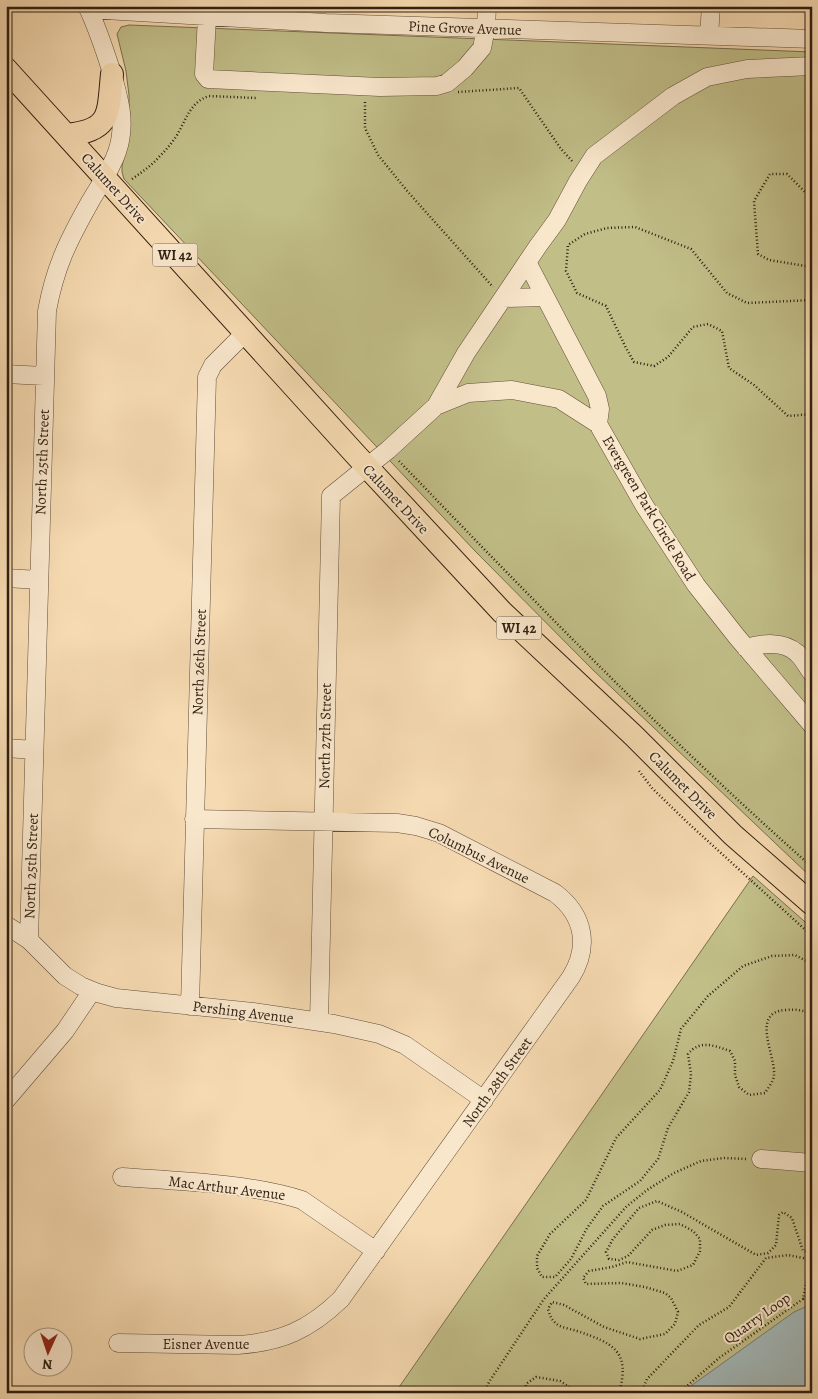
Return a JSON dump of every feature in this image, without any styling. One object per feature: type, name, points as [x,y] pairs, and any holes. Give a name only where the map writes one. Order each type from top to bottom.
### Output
[{"type":"main road","name":"Calumet Drive","points":[[6,69],[366,466],[502,612],[634,736],[733,835],[812,904]]},
{"type":"main road","points":[[67,136],[90,131],[101,124],[108,106],[112,74]]},
{"type":"street","points":[[206,17],[204,74],[208,79],[380,87],[447,83],[465,68],[482,48],[486,28],[487,6]]},
{"type":"street","points":[[709,36],[711,6]]},
{"type":"street","name":"Pine Grove Avenue","points":[[88,8],[206,17],[261,13],[486,28],[812,39]]},
{"type":"street","name":"North 25th Street","points":[[29,940],[47,311],[58,265],[67,244],[118,152],[122,132],[119,98],[96,26],[88,8]]},
{"type":"street","name":"Evergreen Park Circle Road","points":[[366,466],[388,450],[436,406],[466,352],[557,220],[594,156],[673,96],[707,77],[747,69],[812,66]]},
{"type":"street","points":[[527,262],[597,396],[600,409],[598,424]]},
{"type":"street","points":[[503,298],[544,297]]},
{"type":"street","name":"North 26th Street","points":[[190,1006],[207,376],[213,364],[245,333]]},
{"type":"street","points":[[6,374],[44,376]]},
{"type":"street","name":"Evergreen Park Circle Road","points":[[436,406],[468,393],[512,390],[559,399],[598,424],[644,505],[696,585],[746,648],[812,725]]},
{"type":"street","name":"North 27th Street","points":[[319,1022],[331,496],[366,466]]},
{"type":"street","points":[[6,578],[39,580]]},
{"type":"street","points":[[746,648],[758,644],[786,646],[798,654],[812,673]]},
{"type":"street","points":[[6,748],[34,750]]},
{"type":"street","name":"Columbus Avenue","points":[[194,819],[397,822],[416,826],[439,833],[555,893],[569,905]]},
{"type":"street","name":"North 28th Street","points":[[376,1251],[576,969],[581,958],[582,932],[577,918],[569,905]]},
{"type":"street","name":"Pershing Avenue","points":[[6,925],[29,940],[66,976],[92,991],[116,998],[253,1012],[319,1022],[390,1038],[405,1045],[484,1100]]},
{"type":"street","points":[[6,1100],[65,1031],[92,991]]},
{"type":"street","points":[[761,1159],[812,1163]]},
{"type":"street","name":"Mac Arthur Avenue","points":[[122,1178],[193,1182],[290,1196],[302,1200],[376,1251]]},
{"type":"street","name":"Eisner Avenue","points":[[118,1343],[238,1345],[276,1340],[312,1323],[341,1299],[376,1251]]},
{"type":"path","points":[[443,84],[447,90],[464,93],[519,88],[561,149],[583,173]]},
{"type":"path","points":[[132,179],[146,170],[160,156],[175,138],[191,108],[202,99],[209,96],[259,98]]},
{"type":"path","points":[[365,102],[365,128],[378,155],[408,192],[503,298]]},
{"type":"path","points":[[812,199],[787,174],[770,174],[754,201],[758,254],[769,260],[812,267]]},
{"type":"path","points":[[812,300],[747,303],[727,293],[691,249],[635,228],[607,228],[585,234],[568,245],[566,271],[577,293],[606,306],[634,362],[654,366],[668,357],[692,327],[708,324],[722,331],[729,368],[754,385],[788,416],[812,414]]},
{"type":"path","points":[[399,461],[597,665],[812,867]]},
{"type":"path","points":[[400,469],[404,466]]},
{"type":"path","points":[[639,771],[652,788],[687,822],[812,936]]},
{"type":"path","points":[[812,964],[795,955],[772,956],[743,966],[708,996],[682,1029],[673,1061],[660,1090],[616,1138],[586,1200],[550,1234],[537,1256],[537,1268],[542,1277],[555,1277],[571,1259],[603,1206],[640,1181],[658,1159],[668,1128],[689,1092],[691,1074],[688,1054],[692,1049],[703,1044],[730,1051],[735,1061],[735,1076],[739,1087],[749,1094],[765,1093],[774,1078],[773,1060],[766,1035],[768,1020],[777,1011],[800,1009],[812,1014]]},
{"type":"path","points":[[484,1393],[489,1382],[544,1299],[626,1207],[647,1190],[674,1173],[701,1160],[724,1158],[761,1159]]},
{"type":"path","points":[[619,1393],[623,1366],[619,1353],[610,1344],[558,1325],[551,1318],[548,1309],[552,1302],[564,1305],[604,1326],[640,1339],[665,1334],[675,1324],[678,1312],[671,1298],[665,1292],[621,1283],[586,1284],[583,1278],[590,1271],[627,1262],[677,1271],[693,1265],[700,1251],[700,1239],[693,1230],[680,1224],[665,1225],[652,1230],[628,1256],[619,1260],[609,1259],[606,1252],[613,1239],[639,1208],[657,1201],[682,1212],[756,1255],[768,1253],[776,1245],[779,1215],[783,1212],[792,1218],[804,1250],[812,1252]]},
{"type":"path","name":"Quarry Loop","points":[[641,1393],[646,1379],[699,1325],[729,1307],[766,1258],[788,1255],[808,1259],[808,1274],[802,1299],[719,1358],[680,1393]]},
{"type":"path","points":[[802,1299],[812,1294]]},
{"type":"path","points":[[525,1393],[526,1384],[536,1377],[560,1381],[571,1388],[572,1393]]},
{"type":"shaded area","points":[[129,25],[812,52],[812,878],[593,670],[475,551],[124,179],[122,166],[126,148],[129,95],[126,71],[117,34],[121,27]]},
{"type":"shaded area","points":[[753,876],[812,928],[812,1393],[395,1393]]},
{"type":"shaded area","points":[[812,1304],[812,1393],[681,1393],[794,1312]]}]
